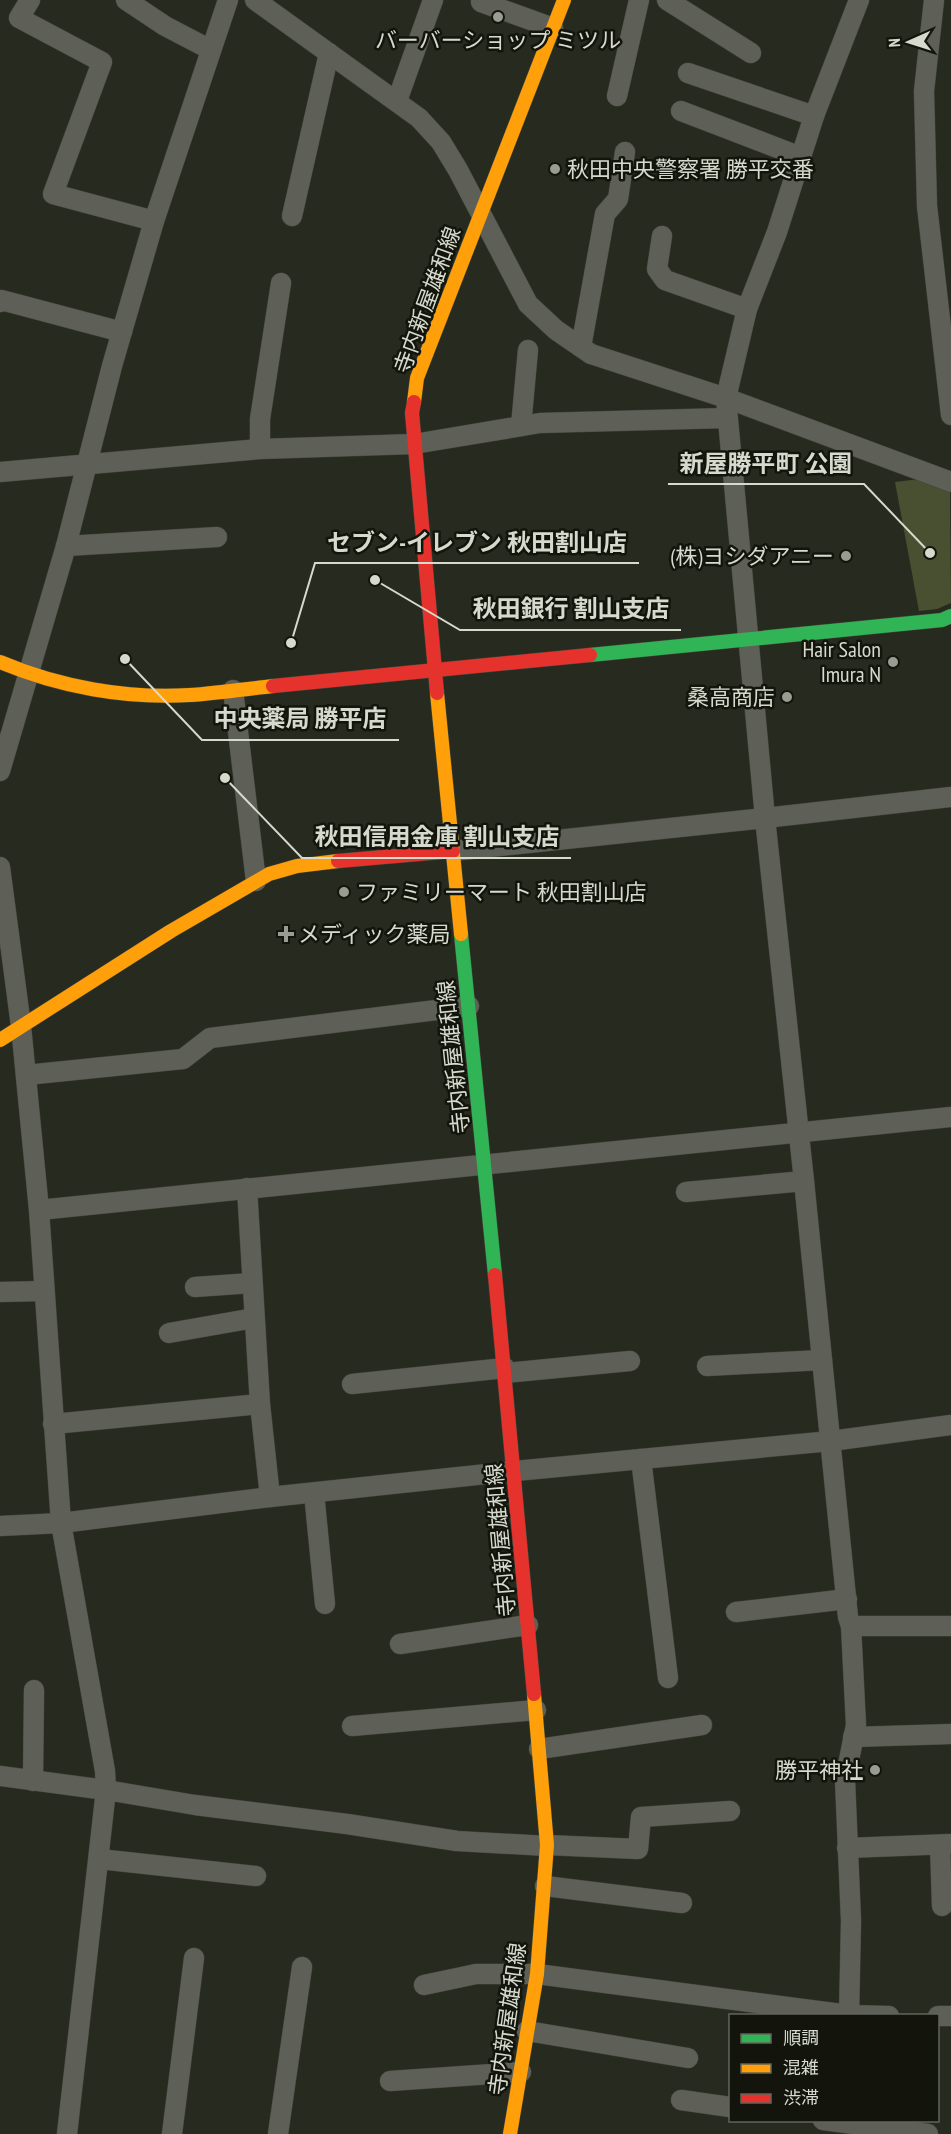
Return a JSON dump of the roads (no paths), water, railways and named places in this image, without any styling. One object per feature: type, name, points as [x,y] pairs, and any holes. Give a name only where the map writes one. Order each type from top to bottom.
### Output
[{"type":"main road","name":"寺内新屋雄和線","points":[[510,2134],[537,1974],[547,1846],[515,1471],[435,670],[412,413],[417,378],[564,0]]},
{"type":"main road","points":[[0,662],[28,676],[74,688],[149,695],[188,695],[942,620],[951,616]]},
{"type":"main road","points":[[0,1040],[179,926],[269,874],[297,866],[453,851]]},
{"type":"street","points":[[30,0],[19,18],[102,62],[53,194],[154,222]]},
{"type":"street","points":[[126,0],[165,26],[211,50]]},
{"type":"street","points":[[0,771],[7,720],[28,676],[66,546],[122,332],[154,222],[228,0]]},
{"type":"street","points":[[255,0],[397,101],[419,118],[441,142],[459,170],[528,304],[556,330],[591,354],[726,398],[951,482]]},
{"type":"street","points":[[397,101],[433,0]]},
{"type":"street","points":[[616,96],[639,0]]},
{"type":"street","points":[[667,0],[751,53]]},
{"type":"street","points":[[849,2014],[851,1921],[845,1780],[856,1725],[851,1626],[765,819],[726,398],[747,309],[777,232],[814,116],[859,0]]},
{"type":"street","points":[[934,0],[924,91],[927,206],[951,415]]},
{"type":"street","points":[[481,2],[553,28]]},
{"type":"street","points":[[292,216],[329,53]]},
{"type":"street","points":[[688,73],[814,116]]},
{"type":"street","points":[[681,111],[801,157]]},
{"type":"street","points":[[581,347],[605,214],[618,199],[625,152]]},
{"type":"street","points":[[662,236],[657,269],[665,280],[747,309]]},
{"type":"street","points":[[260,449],[260,419],[282,283]]},
{"type":"street","points":[[0,302],[1,300],[122,332]]},
{"type":"street","points":[[521,426],[528,350]]},
{"type":"street","points":[[0,472],[260,449],[414,444],[540,423],[727,418]]},
{"type":"street","points":[[66,546],[217,537]]},
{"type":"street","points":[[233,690],[256,881]]},
{"type":"street","points":[[453,851],[765,819],[951,797]]},
{"type":"street","points":[[0,867],[8,982],[21,1026],[39,1210],[61,1523],[103,1760],[106,1790],[67,2134]]},
{"type":"street","points":[[26,1075],[183,1059],[210,1038],[469,1006]]},
{"type":"street","points":[[39,1210],[951,1116]]},
{"type":"street","points":[[686,1192],[804,1181]]},
{"type":"street","points":[[247,1188],[260,1404],[270,1497]]},
{"type":"street","points":[[195,1287],[252,1283]]},
{"type":"street","points":[[0,1292],[44,1291]]},
{"type":"street","points":[[169,1333],[254,1318]]},
{"type":"street","points":[[706,1366],[822,1360]]},
{"type":"street","points":[[352,1384],[630,1361]]},
{"type":"street","points":[[53,1424],[260,1404]]},
{"type":"street","points":[[0,1526],[61,1523],[270,1497],[831,1441],[951,1425]]},
{"type":"street","points":[[641,1459],[668,1678]]},
{"type":"street","points":[[314,1493],[325,1604]]},
{"type":"street","points":[[736,1612],[847,1599]]},
{"type":"street","points":[[400,1644],[528,1625]]},
{"type":"street","points":[[851,1626],[951,1626]]},
{"type":"street","points":[[33,1780],[34,1690]]},
{"type":"street","points":[[352,1726],[536,1710]]},
{"type":"street","points":[[539,1749],[702,1725]]},
{"type":"street","points":[[853,1737],[951,1734]]},
{"type":"street","points":[[0,1776],[457,1841],[547,1846],[638,1849],[641,1817],[730,1811]]},
{"type":"street","points":[[847,1848],[946,1844],[942,1906]]},
{"type":"street","points":[[99,1860],[256,1876]]},
{"type":"street","points":[[545,1886],[682,1903]]},
{"type":"street","points":[[172,2134],[194,1958]]},
{"type":"street","points":[[278,2134],[302,1967]]},
{"type":"street","points":[[424,1985],[476,1974],[537,1974],[841,2014]]},
{"type":"street","points":[[527,2031],[688,2058]]},
{"type":"street","points":[[390,2081],[521,2072]]},
{"type":"street","points":[[681,2100],[729,2108]]},
{"type":"street","points":[[831,2124],[928,2134]]},
{"type":"place","name":"バーバーショップ ミツル","points":[[498,17]]},
{"type":"place","name":"秋田中央警察署 勝平交番","points":[[555,169]]},
{"type":"place","name":"新屋勝平町 公園","points":[[930,553]]},
{"type":"place","name":"(株)ヨシダアニー","points":[[846,556]]},
{"type":"place","name":"秋田銀行 割山支店","points":[[375,580]]},
{"type":"place","name":"セブン-イレブン 秋田割山店","points":[[291,643]]},
{"type":"place","name":"中央薬局 勝平店","points":[[125,659]]},
{"type":"place","name":"Hair Salon Imura N","points":[[893,662]]},
{"type":"place","name":"桑高商店","points":[[787,697]]},
{"type":"place","name":"秋田信用金庫 割山支店","points":[[225,778]]},
{"type":"place","name":"ファミリーマート 秋田割山店","points":[[344,892]]},
{"type":"place","name":"メディック薬局","points":[[286,934]]},
{"type":"place","name":"勝平神社","points":[[875,1770]]}]
